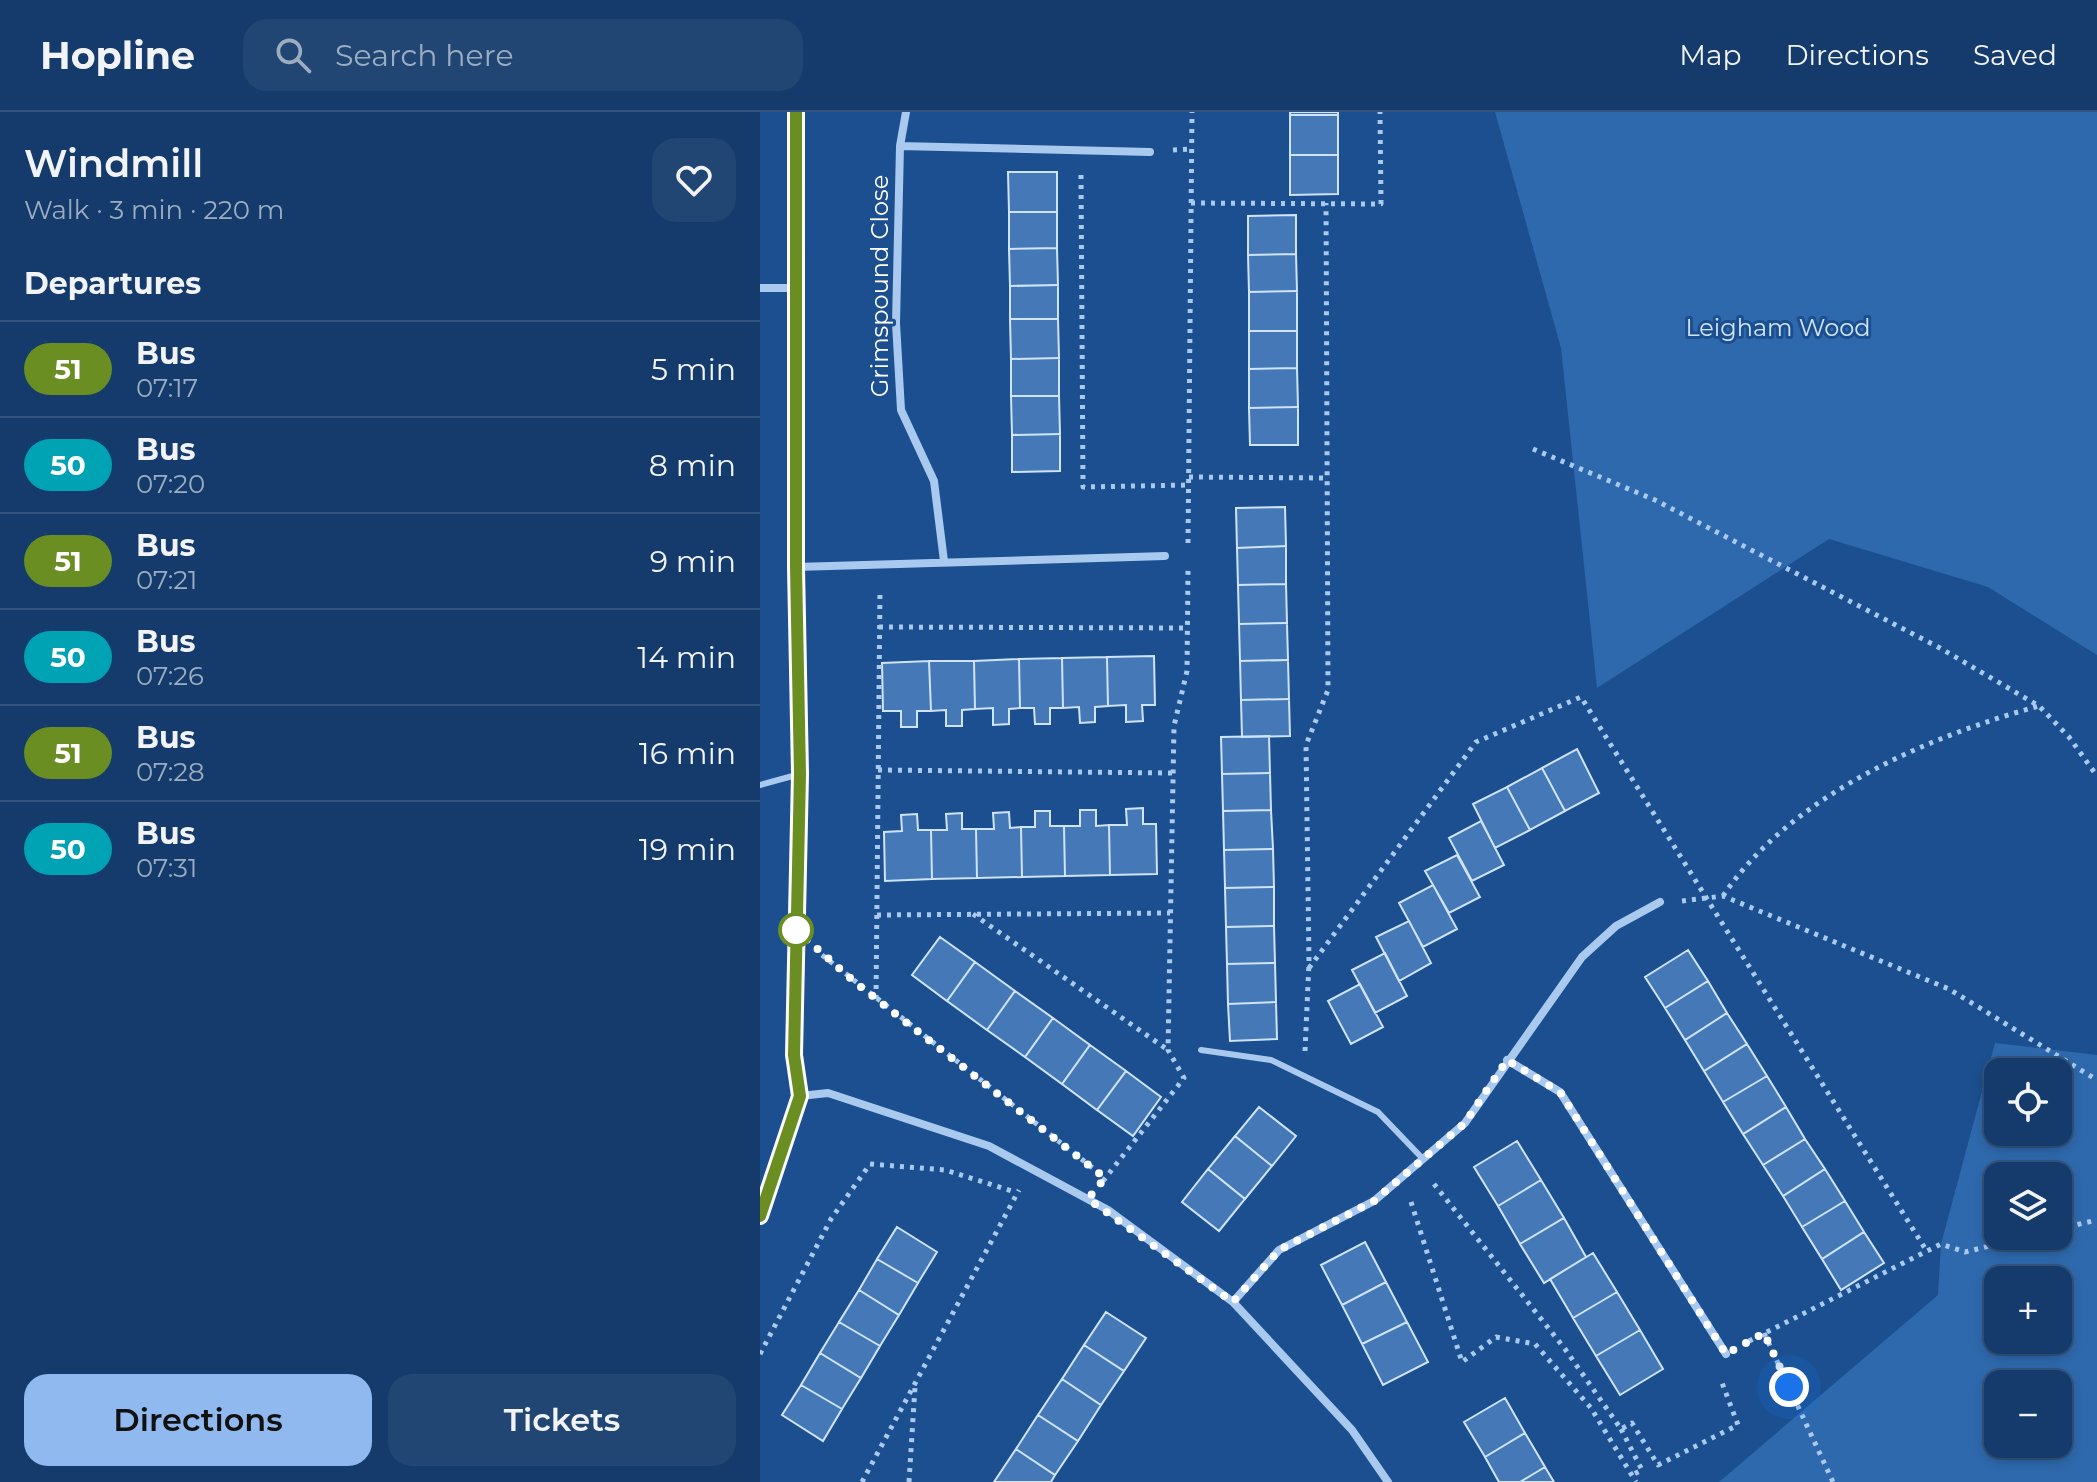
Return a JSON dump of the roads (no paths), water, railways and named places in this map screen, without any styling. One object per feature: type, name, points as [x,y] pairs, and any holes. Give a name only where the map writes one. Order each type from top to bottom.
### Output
[{"type":"street","points":[[760,1216],[800,1096],[794,1055],[800,774],[796,567],[796,112]]},
{"type":"street","name":"Grimspound Close","points":[[906,112],[900,146],[896,323],[901,410],[934,481],[944,561]]},
{"type":"street","name":"Grimspound Close","points":[[900,146],[1150,152]]},
{"type":"street","points":[[760,288],[797,288]]},
{"type":"street","points":[[796,567],[1165,556]]},
{"type":"street","points":[[1233,1302],[1279,1250],[1374,1201],[1465,1123],[1582,957],[1616,926],[1660,902]]},
{"type":"street","points":[[1507,1060],[1560,1092],[1726,1354]]},
{"type":"street","points":[[800,1096],[828,1093],[909,1117],[989,1146],[1088,1199],[1233,1302],[1352,1430],[1388,1482]]},
{"type":"lane","points":[[760,785],[800,774]]},
{"type":"lane","points":[[1201,1050],[1271,1060],[1378,1112],[1420,1161]]},
{"type":"park label","name":"Leigham Wood","points":[[1778,328]]}]
